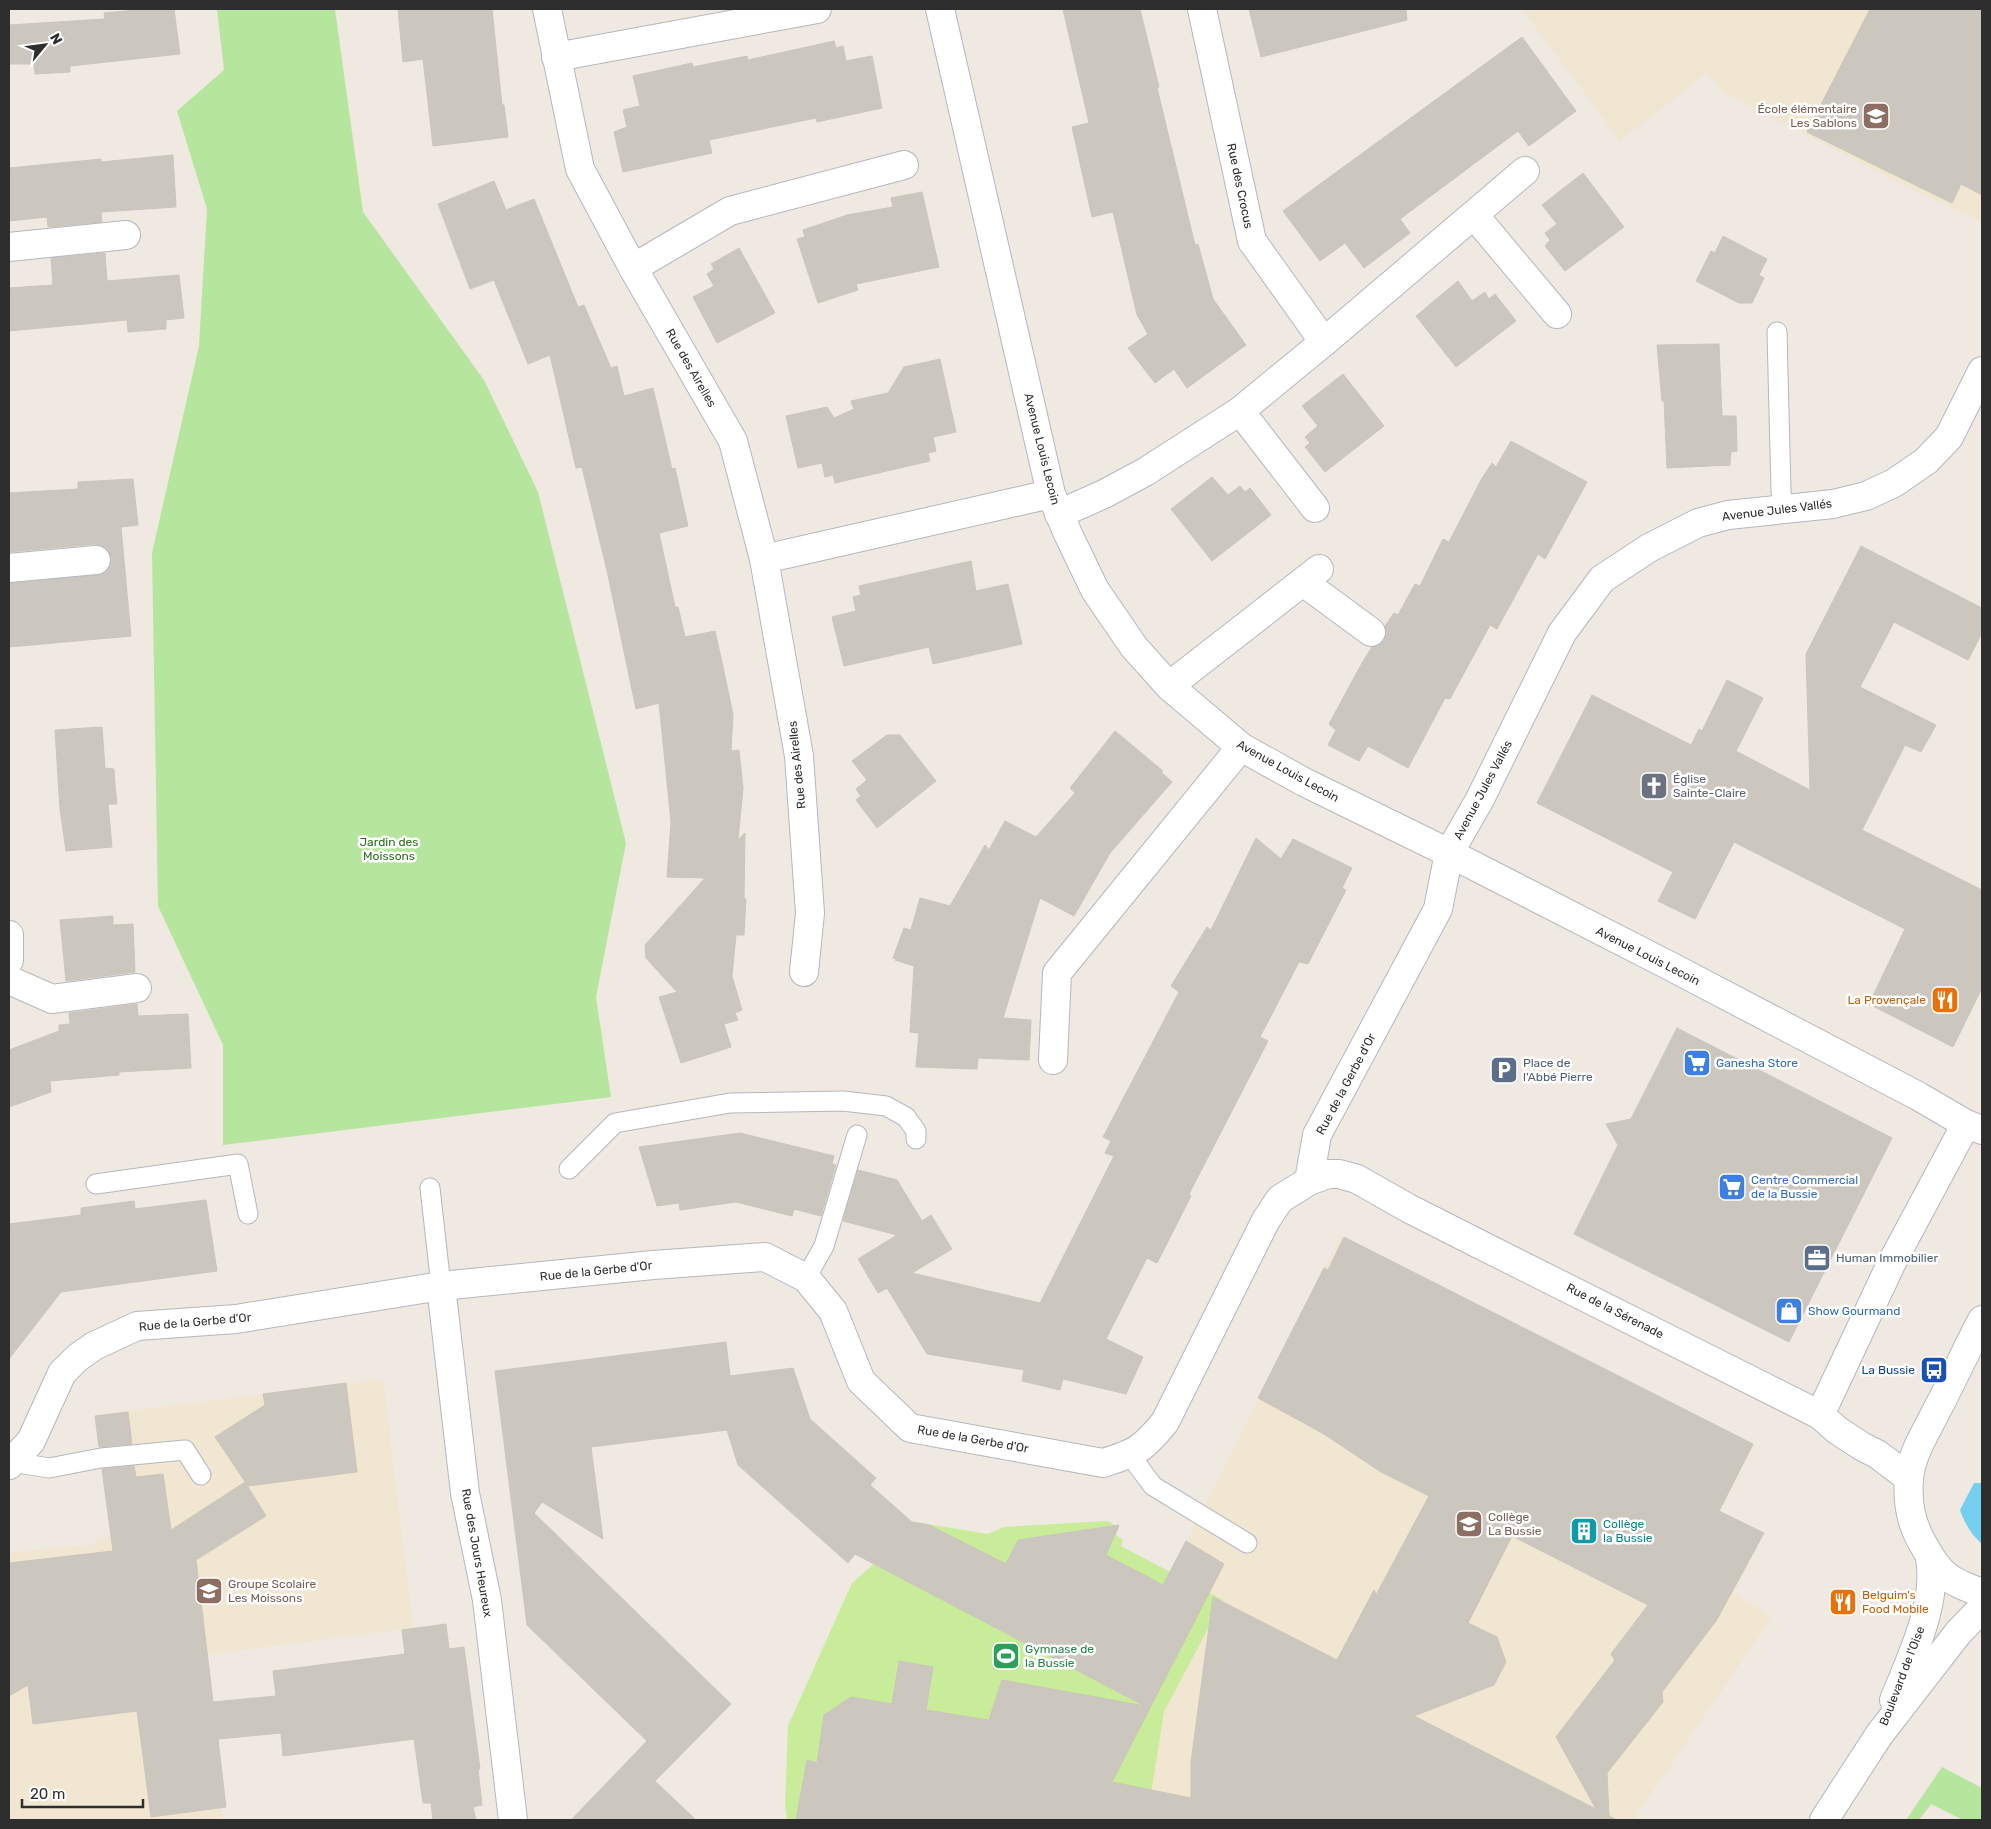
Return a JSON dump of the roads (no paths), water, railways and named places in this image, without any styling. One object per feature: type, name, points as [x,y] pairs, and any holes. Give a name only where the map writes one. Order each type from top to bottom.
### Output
[{"type":"street","name":"Rue des Airelles","points":[[547,9],[580,169],[633,268],[733,442],[764,559],[799,756],[810,913],[804,972]]},
{"type":"street","points":[[556,57],[817,9]]},
{"type":"street","name":"Avenue Louis Lecoin","points":[[940,9],[1055,504],[1095,590],[1134,647],[1168,686],[1241,747],[1304,782],[1449,853],[1918,1096],[1974,1127]]},
{"type":"street","name":"Rue des Crocus","points":[[1202,9],[1252,241],[1324,342]]},
{"type":"street","points":[[633,268],[730,211],[904,165]]},
{"type":"street","points":[[764,559],[1104,494],[1145,472],[1240,411],[1525,171]]},
{"type":"street","points":[[1474,215],[1556,314]]},
{"type":"street","points":[[9,248],[126,235]]},
{"type":"street","name":"Avenue Jules Vallés","points":[[1449,853],[1479,801],[1562,633],[1602,579],[1649,548],[1698,523],[1728,514],[1833,504],[1866,496],[1894,483],[1926,461],[1949,437],[1982,371]]},
{"type":"street","points":[[1240,411],[1315,508]]},
{"type":"street","points":[[9,568],[96,560]]},
{"type":"street","points":[[1168,686],[1311,576],[1371,632]]},
{"type":"street","points":[[1053,1060],[1057,973],[1241,747]]},
{"type":"street","name":"Rue de la Gerbe d'Or","points":[[10,1463],[31,1441],[62,1373],[77,1358],[94,1346],[137,1326],[236,1319],[441,1286],[653,1265],[765,1257],[806,1278],[833,1311],[862,1381],[910,1428],[1103,1464],[1130,1455],[1149,1442],[1165,1422],[1262,1229],[1280,1199],[1309,1181],[1318,1134],[1438,909],[1449,853]]},
{"type":"street","points":[[9,935],[9,960]]},
{"type":"street","points":[[9,980],[52,999],[137,988]]},
{"type":"street","points":[[1820,1415],[1891,1264],[1974,1127]]},
{"type":"street","name":"Rue de la Sérenade","points":[[1309,1181],[1328,1174],[1339,1174],[1357,1179],[1475,1242],[1820,1415],[1837,1430],[1877,1454],[1909,1478]]},
{"type":"street","name":"Rue des Jours Heureux","points":[[441,1286],[466,1493],[487,1600],[513,1820]]},
{"type":"street","points":[[1982,1320],[1918,1447],[1909,1478],[1909,1506],[1912,1520],[1930,1558],[1946,1576],[1962,1586],[1982,1593]]},
{"type":"street","name":"Boulevard de l'Oise","points":[[1879,1735],[1912,1655],[1926,1610],[1932,1582],[1930,1558]]},
{"type":"street","name":"Boulevard de l'Oise","points":[[1824,1820],[1879,1735],[1958,1633],[1982,1608]]},
{"type":"lane","points":[[1777,332],[1783,509]]},
{"type":"lane","points":[[569,1169],[615,1123],[730,1103],[843,1101],[886,1106],[906,1117],[916,1131],[916,1139]]},
{"type":"lane","points":[[806,1278],[824,1246],[857,1135]]},
{"type":"lane","points":[[96,1184],[238,1164],[248,1214]]},
{"type":"lane","points":[[430,1188],[441,1286]]},
{"type":"lane","points":[[10,1463],[49,1468],[102,1458],[184,1450],[202,1475]]},
{"type":"lane","points":[[1130,1455],[1153,1486],[1247,1543]]},
{"type":"water","points":[[1974,1483],[1982,1483],[1982,1544],[1969,1529],[1960,1510]]},
{"type":"place","name":"École élémentaire Les Sablons","points":[[1876,116]]},
{"type":"place","name":"Église Sainte-Claire","points":[[1654,786]]},
{"type":"place","name":"La Provençale","points":[[1945,1000]]},
{"type":"place","name":"Ganesha Store","points":[[1697,1063]]},
{"type":"place","name":"Place de l'Abbé Pierre","points":[[1504,1070]]},
{"type":"place","name":"Centre Commercial de la Bussie","points":[[1732,1187]]},
{"type":"place","name":"Human Immobilier","points":[[1817,1258]]},
{"type":"place","name":"Show Gourmand","points":[[1789,1311]]},
{"type":"place","name":"La Bussie","points":[[1934,1370]]},
{"type":"place","name":"Collège La Bussie","points":[[1469,1524]]},
{"type":"place","name":"Collège la Bussie","points":[[1584,1531]]},
{"type":"place","name":"Groupe Scolaire Les Moissons","points":[[209,1591]]},
{"type":"place","name":"Belguim's Food Mobile","points":[[1843,1602]]},
{"type":"place","name":"Gymnase de la Bussie","points":[[1006,1656]]},
{"type":"park label","name":"Jardin des Moissons","points":[[389,849]]}]
